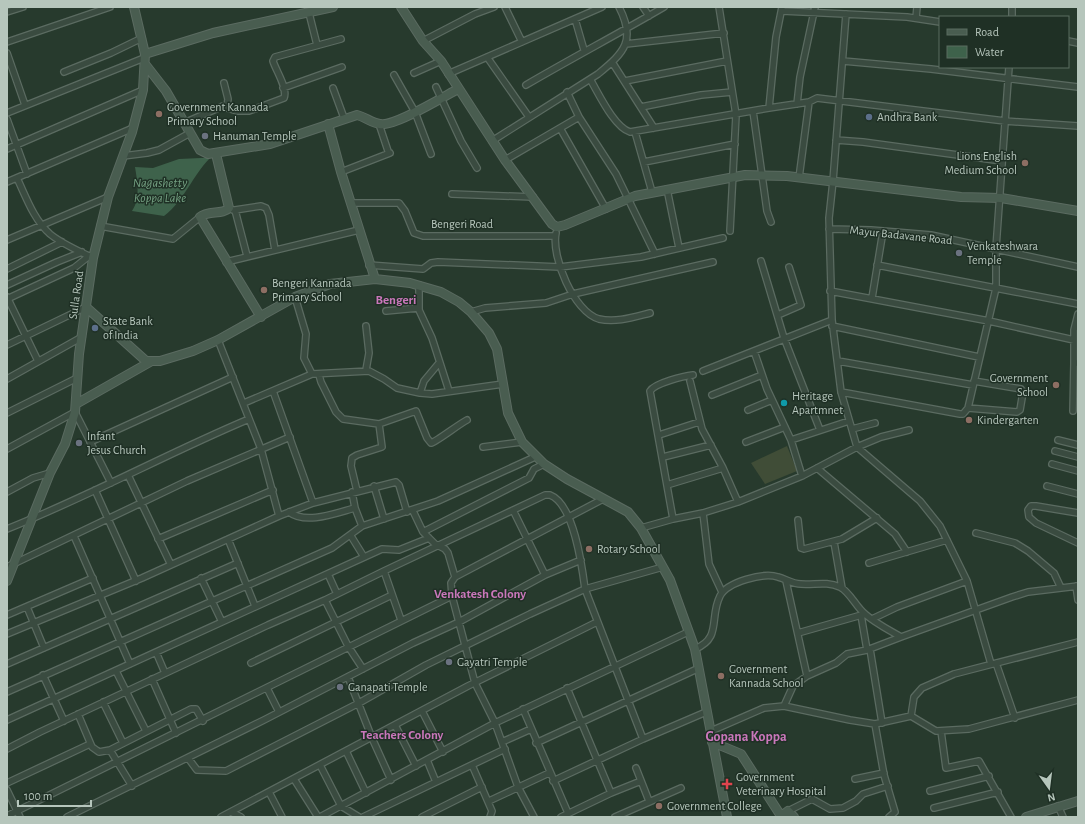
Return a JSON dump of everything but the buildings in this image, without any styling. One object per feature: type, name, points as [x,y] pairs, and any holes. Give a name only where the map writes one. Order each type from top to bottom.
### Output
[{"type":"street","points":[[7,12],[24,7]]},
{"type":"street","points":[[7,42],[110,7]]},
{"type":"street","name":"Sulla Road","points":[[7,580],[11,565],[50,473],[65,444],[76,408],[91,257],[108,196],[133,128],[143,90],[145,59],[142,38],[134,7]]},
{"type":"street","points":[[7,113],[214,33],[332,7]]},
{"type":"street","points":[[401,7],[423,41],[441,61],[505,160],[552,224],[557,227],[565,226],[628,199],[652,192],[745,175],[799,178],[961,197],[1001,198],[1078,211]]},
{"type":"street","points":[[423,41],[475,14],[494,7]]},
{"type":"street","points":[[505,7],[522,42]]},
{"type":"street","points":[[448,74],[602,7]]},
{"type":"street","points":[[492,141],[567,92],[590,79],[612,62],[626,44],[629,29],[619,7]]},
{"type":"street","points":[[643,7],[649,16]]},
{"type":"street","points":[[526,85],[584,50],[629,29],[664,7]]},
{"type":"street","points":[[719,7],[732,92],[738,114],[730,231]]},
{"type":"street","points":[[916,7],[916,18]]},
{"type":"street","points":[[769,108],[776,37],[782,9],[916,18],[939,22]]},
{"type":"street","points":[[797,104],[800,77],[814,10]]},
{"type":"street","points":[[311,11],[317,45]]},
{"type":"street","points":[[846,14],[829,229],[830,292],[832,323],[841,392],[849,421],[853,429]]},
{"type":"street","points":[[575,19],[584,50]]},
{"type":"street","points":[[626,44],[724,33]]},
{"type":"street","points":[[64,72],[112,54],[142,38]]},
{"type":"street","points":[[184,123],[223,106],[243,112],[258,109],[284,98],[284,88],[274,65],[275,57],[341,39]]},
{"type":"street","points":[[7,54],[25,105]]},
{"type":"street","points":[[487,57],[529,117]]},
{"type":"street","points":[[145,59],[166,90],[200,150],[204,154],[216,154],[270,144],[344,118],[357,115],[379,124],[386,124],[415,112],[458,89]]},
{"type":"street","points":[[414,73],[441,61]]},
{"type":"street","points":[[625,81],[727,61]]},
{"type":"street","points":[[612,62],[654,128]]},
{"type":"street","points":[[843,62],[931,69],[1078,87]]},
{"type":"street","points":[[284,88],[342,67]]},
{"type":"street","points":[[841,392],[960,414],[964,414],[968,408],[996,288],[996,248],[1001,198],[1002,161],[1009,68]]},
{"type":"street","points":[[7,75],[14,73]]},
{"type":"street","points":[[394,75],[415,112],[431,154]]},
{"type":"street","points":[[590,79],[618,124],[625,130],[635,132],[809,102],[817,98],[1005,121],[1078,126]]},
{"type":"street","points":[[224,83],[228,99],[227,108]]},
{"type":"street","points":[[436,87],[461,141],[477,168]]},
{"type":"street","points":[[333,88],[344,118]]},
{"type":"street","points":[[7,149],[143,90]]},
{"type":"street","points":[[567,92],[580,117],[616,174],[655,254]]},
{"type":"street","points":[[641,107],[701,95],[732,92]]},
{"type":"street","points":[[799,178],[809,102]]},
{"type":"street","points":[[751,112],[767,211],[771,222]]},
{"type":"street","points":[[505,160],[580,117]]},
{"type":"street","points":[[7,119],[27,174]]},
{"type":"street","points":[[328,124],[369,265],[375,279]]},
{"type":"street","points":[[341,172],[389,152],[379,124]]},
{"type":"street","points":[[7,182],[133,128]]},
{"type":"street","points":[[560,128],[606,209]]},
{"type":"street","points":[[635,132],[652,192]]},
{"type":"street","points":[[123,156],[159,150],[190,133]]},
{"type":"street","points":[[836,140],[863,142],[1002,161]]},
{"type":"street","points":[[644,162],[735,144]]},
{"type":"street","points":[[216,154],[247,256]]},
{"type":"street","points":[[17,178],[37,220],[51,234],[62,242],[91,257],[74,268],[7,298],[38,362]]},
{"type":"street","points":[[666,189],[679,248]]},
{"type":"street","points":[[452,194],[533,197]]},
{"type":"street","points":[[7,240],[108,196]]},
{"type":"street","name":"Bengeri Road","points":[[351,203],[399,204],[405,211],[414,233],[423,236],[555,236]]},
{"type":"street","points":[[100,226],[173,239],[200,217],[206,214],[261,206],[266,208],[269,215],[275,250]]},
{"type":"street","points":[[200,217],[226,262],[261,317]]},
{"type":"street","points":[[557,227],[555,236],[560,267],[578,304],[593,316],[606,320],[625,320],[650,313]]},
{"type":"street","name":"Mayur Badavane Road","points":[[829,229],[931,235],[1078,267]]},
{"type":"street","points":[[226,262],[359,230]]},
{"type":"street","points":[[872,298],[883,231]]},
{"type":"street","points":[[369,265],[423,270],[431,263],[438,262],[560,267],[655,254],[723,238]]},
{"type":"street","points":[[7,269],[62,242]]},
{"type":"street","points":[[7,285],[82,252]]},
{"type":"street","points":[[761,261],[784,338],[820,430]]},
{"type":"street","points":[[471,312],[485,308],[546,303],[573,294],[713,262]]},
{"type":"street","points":[[877,265],[1078,304]]},
{"type":"street","points":[[778,315],[801,306],[789,266]]},
{"type":"street","points":[[7,449],[150,362],[178,356],[218,340],[295,297],[330,284],[375,279],[419,285],[441,292],[459,302],[471,312],[489,333],[499,357],[509,418],[522,442],[535,457],[544,464],[628,512],[641,528],[663,567],[670,580],[695,649],[697,669],[727,817]]},
{"type":"street","points":[[419,285],[418,308],[432,338],[449,391]]},
{"type":"street","points":[[830,292],[872,298],[989,321],[1074,340]]},
{"type":"street","points":[[295,297],[306,334],[304,358],[312,374]]},
{"type":"street","points":[[7,345],[86,307],[146,362],[150,362]]},
{"type":"street","points":[[386,311],[418,308]]},
{"type":"street","points":[[1074,411],[1076,363],[1074,340],[1078,314]]},
{"type":"street","points":[[702,371],[784,338],[832,323],[979,357]]},
{"type":"street","points":[[366,326],[369,353],[366,370]]},
{"type":"street","points":[[7,379],[82,337]]},
{"type":"street","points":[[218,340],[261,449],[280,516]]},
{"type":"street","points":[[754,351],[772,400],[791,440],[802,476]]},
{"type":"street","points":[[838,361],[1021,389],[1023,392],[1020,410],[1017,412],[968,408]]},
{"type":"street","points":[[420,393],[422,385],[439,362]]},
{"type":"street","points":[[244,403],[312,374],[320,375],[366,370],[380,376],[397,388],[420,393],[504,384]]},
{"type":"street","points":[[320,375],[321,382],[342,419],[379,424],[416,411],[427,438],[431,443],[438,441],[445,434],[467,420]]},
{"type":"street","points":[[673,519],[651,389],[685,376],[693,375]]},
{"type":"street","points":[[712,395],[762,375]]},
{"type":"street","points":[[90,442],[233,377]]},
{"type":"street","points":[[7,413],[78,378]]},
{"type":"street","points":[[690,381],[699,422],[723,468],[738,502]]},
{"type":"street","points":[[273,391],[312,503]]},
{"type":"street","points":[[748,410],[772,400]]},
{"type":"street","points":[[845,404],[848,405],[857,447],[920,501],[936,519],[967,581],[974,610],[1015,718]]},
{"type":"street","points":[[76,408],[90,442],[111,483]]},
{"type":"street","points":[[7,529],[30,520],[200,440],[249,419]]},
{"type":"street","points":[[791,440],[849,421]]},
{"type":"street","points":[[659,435],[699,422]]},
{"type":"street","points":[[853,429],[875,423]]},
{"type":"street","points":[[362,526],[355,508],[352,458],[361,453],[382,447],[379,424]]},
{"type":"street","points":[[746,442],[785,427]]},
{"type":"street","points":[[641,528],[673,519],[703,513],[738,502],[802,476],[857,447],[881,437],[909,430]]},
{"type":"street","points":[[11,565],[187,481],[290,437]]},
{"type":"street","points":[[1058,440],[1078,445]]},
{"type":"street","points":[[483,447],[522,442]]},
{"type":"street","points":[[663,457],[711,445]]},
{"type":"street","points":[[1056,451],[1078,457]]},
{"type":"street","points":[[7,692],[42,675],[332,548],[351,536],[362,526],[410,511],[535,457]]},
{"type":"street","points":[[423,532],[529,478],[534,469],[544,464]]},
{"type":"street","points":[[1052,464],[1078,471]]},
{"type":"street","points":[[667,485],[723,468]]},
{"type":"street","points":[[817,468],[900,538],[907,552]]},
{"type":"street","points":[[7,492],[32,478],[50,473]]},
{"type":"street","points":[[128,475],[171,565]]},
{"type":"street","points":[[7,634],[136,581],[312,503],[374,486],[397,482],[410,511],[423,532],[448,553],[455,577]]},
{"type":"street","points":[[374,486],[384,519]]},
{"type":"street","points":[[1048,486],[1078,494]]},
{"type":"street","points":[[95,490],[136,581]]},
{"type":"street","points":[[158,539],[273,490]]},
{"type":"street","points":[[7,749],[64,720],[325,600],[384,570],[439,546],[512,510],[550,495],[558,500],[569,517],[581,560],[585,589],[596,622],[643,739]]},
{"type":"street","points":[[534,817],[518,787],[495,723],[475,683],[452,596],[451,583],[455,577],[603,499]]},
{"type":"street","points":[[1078,512],[1036,506],[1029,508],[1028,518],[1078,543]]},
{"type":"street","points":[[289,512],[294,516],[319,518],[355,508]]},
{"type":"street","points":[[512,510],[545,575]]},
{"type":"street","points":[[703,513],[709,564],[722,592]]},
{"type":"street","points":[[798,520],[802,549],[842,539],[877,518]]},
{"type":"street","points":[[976,533],[1016,543],[1054,573],[1061,588]]},
{"type":"street","points":[[74,536],[130,664]]},
{"type":"street","points":[[351,536],[364,558]]},
{"type":"street","points":[[7,720],[382,549],[399,550],[429,538]]},
{"type":"street","points":[[228,539],[256,606]]},
{"type":"street","points":[[869,563],[947,540]]},
{"type":"street","points":[[834,542],[842,588],[863,615],[882,723]]},
{"type":"street","points":[[67,817],[459,622],[545,575],[581,560]]},
{"type":"street","points":[[7,664],[238,563]]},
{"type":"street","points":[[188,758],[197,770],[226,771],[359,703],[426,665],[530,614],[585,589],[663,567]]},
{"type":"street","points":[[384,570],[401,620]]},
{"type":"street","points":[[328,574],[337,594]]},
{"type":"street","points":[[695,649],[707,643],[712,636],[715,611],[722,592],[726,587],[764,575],[777,576],[786,581],[803,584],[825,583],[842,588]]},
{"type":"street","points":[[7,615],[93,578]]},
{"type":"street","points":[[201,578],[222,622]]},
{"type":"street","points":[[786,581],[807,676]]},
{"type":"street","points":[[872,619],[897,607],[967,581]]},
{"type":"street","points":[[784,706],[793,686],[807,676],[836,663],[847,654],[869,649],[974,610],[1028,592],[1077,586],[1078,600]]},
{"type":"street","points":[[251,663],[392,594]]},
{"type":"street","points":[[7,816],[203,721],[348,646],[452,596]]},
{"type":"street","points":[[325,600],[348,646],[363,669]]},
{"type":"street","points":[[26,607],[44,648]]},
{"type":"street","points":[[798,633],[863,615],[901,637]]},
{"type":"street","points":[[221,817],[372,738],[395,724],[596,622]]},
{"type":"street","points":[[294,778],[319,817],[495,723],[688,632]]},
{"type":"street","points":[[911,716],[914,697],[922,688],[954,674],[1078,642]]},
{"type":"street","points":[[156,652],[165,673]]},
{"type":"street","points":[[536,743],[697,669]]},
{"type":"street","points":[[116,671],[146,731]]},
{"type":"street","points":[[42,675],[64,720]]},
{"type":"street","points":[[348,677],[390,780]]},
{"type":"street","points":[[152,679],[176,734]]},
{"type":"street","points":[[267,688],[279,712]]},
{"type":"street","points":[[567,688],[611,793]]},
{"type":"street","points":[[710,731],[764,708],[784,706],[875,724],[911,716],[936,731],[969,729],[1078,700]]},
{"type":"street","points":[[103,702],[123,743]]},
{"type":"street","points":[[78,714],[90,744],[99,752],[110,750],[194,708],[203,721]]},
{"type":"street","points":[[523,709],[536,743],[568,813]]},
{"type":"street","points":[[422,711],[443,752]]},
{"type":"street","points":[[553,781],[643,739],[706,712]]},
{"type":"street","points":[[395,724],[416,766]]},
{"type":"street","points":[[875,724],[884,773],[895,812],[889,817]]},
{"type":"street","points":[[502,742],[530,729]]},
{"type":"street","points":[[941,731],[946,768],[977,761],[998,792],[1011,817]]},
{"type":"street","points":[[712,742],[741,754],[780,817],[791,814],[812,799],[830,809],[844,808],[853,803],[863,794],[888,786]]},
{"type":"street","points":[[7,783],[90,744]]},
{"type":"street","points":[[363,817],[505,749]]},
{"type":"street","points":[[110,750],[132,786]]},
{"type":"street","points":[[346,751],[366,793]]},
{"type":"street","points":[[427,760],[436,782]]},
{"type":"street","points":[[320,765],[340,806],[359,817]]},
{"type":"street","points":[[472,765],[489,801],[492,816]]},
{"type":"street","points":[[636,768],[649,801]]},
{"type":"street","points":[[489,801],[549,773]]},
{"type":"street","points":[[855,779],[884,773]]},
{"type":"street","points":[[930,791],[988,776]]},
{"type":"street","points":[[561,817],[611,793],[641,782]]},
{"type":"street","points":[[422,817],[482,787]]},
{"type":"street","points":[[615,817],[681,788]]},
{"type":"street","points":[[7,790],[20,817]]},
{"type":"street","points":[[268,792],[282,817]]},
{"type":"street","points":[[934,808],[998,792]]},
{"type":"street","points":[[1026,817],[1078,801]]},
{"type":"street","points":[[1058,806],[1063,817]]},
{"type":"street","points":[[231,812],[241,817]]},
{"type":"shaded area","points":[[787,446],[797,471],[765,484],[751,463]]},
{"type":"water","name":"Nagashetty Koppa Lake","points":[[210,158],[198,172],[178,203],[164,216],[132,211],[137,200],[135,167],[153,168],[179,159]]},
{"type":"place","name":"Government Kannada Primary School","points":[[159,114]]},
{"type":"place","name":"Andhra Bank","points":[[869,117]]},
{"type":"place","name":"Hanuman Temple","points":[[205,136]]},
{"type":"place","name":"Lions English Medium School","points":[[1025,163]]},
{"type":"place","name":"Venkateshwara Temple","points":[[959,253]]},
{"type":"place","name":"Bengeri Kannada Primary School","points":[[264,290]]},
{"type":"place","name":"State Bank of India","points":[[95,328]]},
{"type":"place","name":"Government School","points":[[1056,385]]},
{"type":"place","name":"Heritage Apartmnet","points":[[784,403]]},
{"type":"place","name":"Kindergarten","points":[[969,420]]},
{"type":"place","name":"Infant Jesus Church","points":[[79,443]]},
{"type":"place","name":"Rotary School","points":[[589,549]]},
{"type":"place","name":"Gayatri Temple","points":[[449,662]]},
{"type":"place","name":"Government Kannada School","points":[[721,676]]},
{"type":"place","name":"Ganapati Temple","points":[[340,687]]},
{"type":"place","name":"Government Veterinary Hospital","points":[[727,784]]},
{"type":"place","name":"Government College","points":[[659,806]]},
{"type":"district","name":"Bengeri","points":[[396,299]]},
{"type":"district","name":"Venkatesh Colony","points":[[480,593]]},
{"type":"district","name":"Teachers Colony","points":[[402,734]]},
{"type":"district","name":"Gopana Koppa","points":[[746,736]]}]
